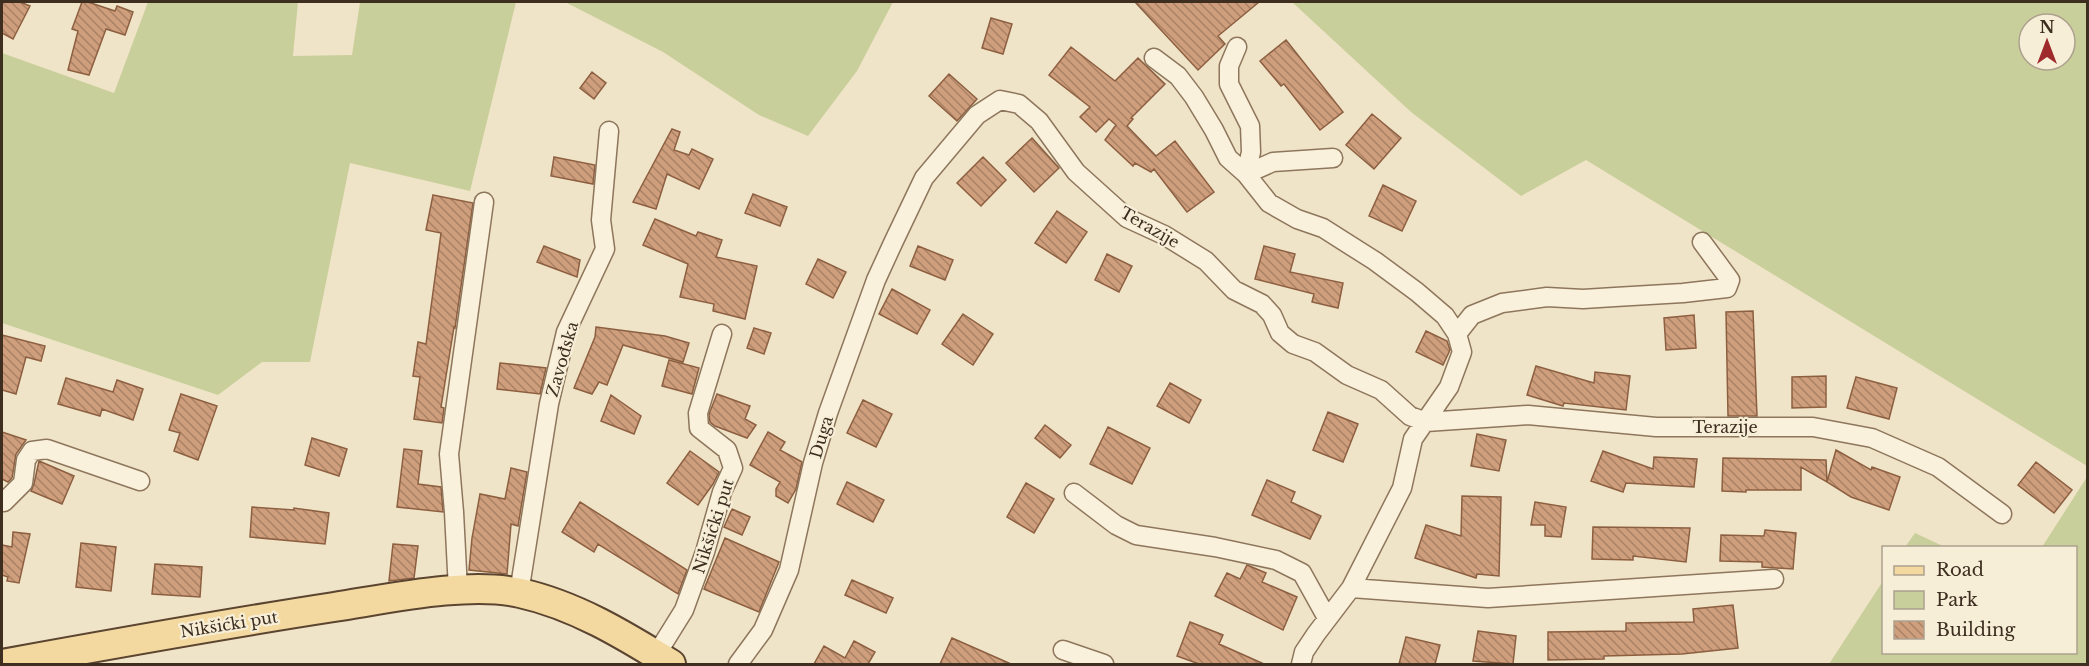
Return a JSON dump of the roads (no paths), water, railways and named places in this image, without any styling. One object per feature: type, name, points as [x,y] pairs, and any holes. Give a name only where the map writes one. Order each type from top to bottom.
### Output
[{"type":"main road","name":"Nikšićki put","points":[[2,663],[187,630],[458,590],[519,593],[568,607],[627,637],[664,660]]},
{"type":"street","points":[[1237,46],[1229,66],[1229,84],[1250,126],[1251,152],[1246,174]]},
{"type":"street","points":[[1154,58],[1184,83],[1214,130],[1228,158],[1246,174],[1269,203],[1297,219],[1323,228],[1375,261],[1445,316],[1457,334],[1462,352],[1449,387],[1413,439],[1402,488],[1351,588],[1304,652],[1301,664]]},
{"type":"street","name":"Terazije","points":[[910,208],[924,178],[977,115],[1000,100],[1019,104],[1039,121],[1076,172],[1127,218],[1164,235],[1206,261],[1234,290],[1262,304],[1272,315],[1280,333],[1293,344],[1315,352],[1347,375],[1381,390],[1410,416],[1426,422],[1528,415],[1656,427],[1813,428],[1872,438],[1938,467],[2002,514]]},
{"type":"street","name":"Zavođska","points":[[519,593],[549,404],[566,332],[605,249],[601,220],[609,131]]},
{"type":"street","points":[[1246,174],[1273,162],[1333,158]]},
{"type":"street","points":[[458,590],[449,454],[484,202]]},
{"type":"street","name":"Duga","points":[[738,664],[763,630],[789,570],[799,519],[828,413],[876,280],[910,208]]},
{"type":"street","points":[[1457,334],[1472,315],[1502,303],[1547,297],[1583,299],[1727,288],[1730,280],[1702,242]]},
{"type":"street","name":"Nikšićki put","points":[[664,660],[705,552],[722,492],[732,468],[727,450],[699,428],[698,413],[722,334]]},
{"type":"street","points":[[2,502],[23,483],[26,460],[32,451],[47,449],[140,481]]},
{"type":"street","points":[[1074,493],[1116,525],[1136,535],[1215,547],[1276,560],[1302,573],[1327,618]]},
{"type":"street","points":[[1351,588],[1488,598],[1774,579]]},
{"type":"street","points":[[1063,650],[1104,664]]}]
